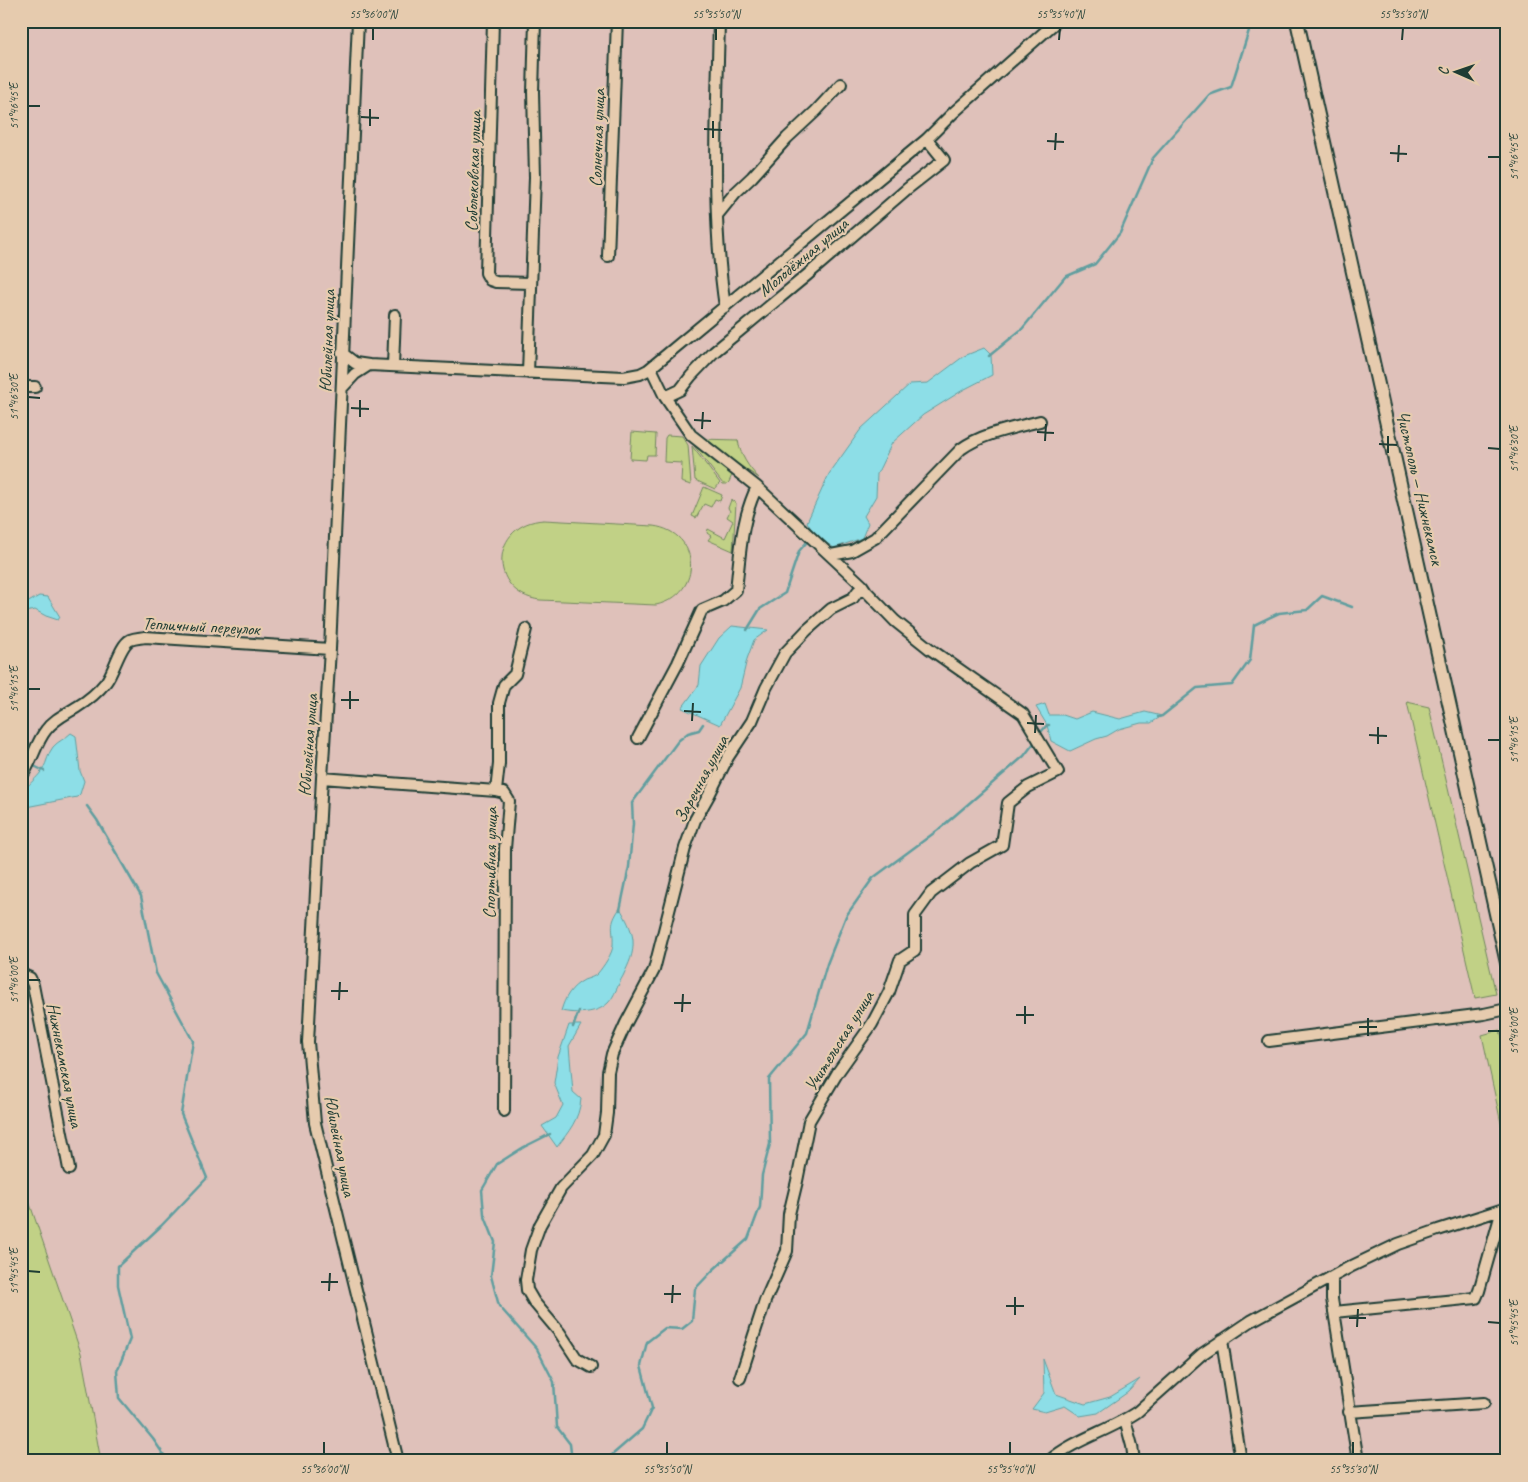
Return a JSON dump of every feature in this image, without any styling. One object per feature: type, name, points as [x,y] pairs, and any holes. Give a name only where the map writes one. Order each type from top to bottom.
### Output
[{"type":"main road","name":"Чистополь — Нижнекамск","points":[[1297,21],[1507,963]]},
{"type":"street","name":"Юбилейная улица","points":[[358,21],[330,649],[308,1042],[315,1123],[398,1461]]},
{"type":"street","name":"Соболековская улица","points":[[493,21],[486,273],[490,280],[496,282],[531,283]]},
{"type":"street","points":[[528,373],[535,177],[533,92],[535,21]]},
{"type":"street","name":"Солнечная улица","points":[[608,256],[617,21]]},
{"type":"street","points":[[719,21],[715,177],[718,214],[717,234],[725,307]]},
{"type":"street","name":"Молодёжная улица","points":[[342,353],[356,363],[369,366],[624,377],[640,374],[651,368],[927,139],[953,113],[1057,21]]},
{"type":"street","points":[[718,214],[735,193],[752,178],[787,138],[816,111],[840,84]]},
{"type":"street","name":"Молодёжная улица","points":[[665,397],[680,390],[714,352],[944,160],[927,139]]},
{"type":"street","points":[[393,366],[395,315]]},
{"type":"street","points":[[342,388],[355,374],[369,366]]},
{"type":"street","points":[[651,368],[665,397],[691,435],[757,487],[831,555],[866,591]]},
{"type":"street","points":[[21,387],[35,387]]},
{"type":"street","points":[[831,555],[852,551],[875,538],[970,442],[991,434],[1040,421]]},
{"type":"street","points":[[638,738],[678,663],[702,610],[722,601],[736,590],[740,542],[757,487]]},
{"type":"street","name":"Заречная улица","points":[[591,1367],[577,1359],[527,1290],[526,1280],[531,1250],[540,1225],[561,1188],[593,1156],[604,1135],[607,1113],[608,1072],[612,1054],[654,970],[694,820],[710,794],[728,757],[752,721],[766,688],[786,653],[807,630],[832,609],[853,598],[858,591],[866,591]]},
{"type":"street","name":"Учительская улица","points":[[740,1378],[765,1301],[787,1251],[789,1214],[809,1121],[838,1072],[872,1024],[889,992],[900,960],[914,950],[915,916],[932,893],[970,863],[1002,845],[1008,803],[1028,787],[1058,772],[1023,714],[930,649],[895,621],[866,591]]},
{"type":"street","name":"Спортивная улица","points":[[504,1111],[505,849],[509,801],[504,793],[496,791],[499,764],[499,703],[504,685],[514,674],[526,629]]},
{"type":"street","name":"Тепличный переулок","points":[[21,777],[25,773],[36,747],[46,730],[56,719],[77,707],[105,683],[112,673],[122,649],[132,639],[145,637],[330,649]]},
{"type":"street","points":[[322,778],[496,791]]},
{"type":"street","name":"Нижнекамская улица","points":[[21,974],[30,978],[33,985],[69,1169]]},
{"type":"street","points":[[1269,1041],[1484,1014],[1507,1009]]},
{"type":"street","points":[[1049,1461],[1061,1451],[1125,1420],[1137,1412],[1202,1354],[1222,1340],[1332,1277],[1398,1244],[1504,1209]]},
{"type":"street","points":[[1334,1312],[1476,1298],[1480,1291],[1504,1209]]},
{"type":"street","points":[[1332,1277],[1332,1299],[1358,1461]]},
{"type":"street","points":[[1222,1340],[1241,1461]]},
{"type":"street","points":[[1349,1412],[1484,1403]]},
{"type":"street","points":[[1125,1420],[1134,1461]]},
{"type":"green space","points":[[632,432],[656,434],[655,455],[647,455],[646,460],[630,459]]},
{"type":"green space","points":[[667,435],[682,436],[688,445],[691,485],[681,482],[682,463],[664,462],[665,438]]},
{"type":"green space","points":[[700,439],[738,440],[746,461],[759,478]]},
{"type":"green space","points":[[692,446],[720,483],[715,489],[695,480]]},
{"type":"green space","points":[[694,446],[731,472],[732,475],[727,484],[723,484]]},
{"type":"green space","points":[[704,487],[722,495],[720,501],[715,499],[711,507],[704,504],[696,518],[692,516]]},
{"type":"green space","points":[[731,500],[736,503],[733,551],[708,540],[711,536],[707,533],[708,529],[725,538],[733,521],[727,517],[730,511],[728,508]]},
{"type":"green space","points":[[544,520],[653,526],[669,531],[680,539],[688,551],[689,577],[683,589],[672,599],[656,605],[540,600],[523,595],[511,585],[504,572],[502,558],[505,545],[513,533],[526,524]]},
{"type":"green space","points":[[1407,702],[1429,707],[1496,994],[1475,998]]},
{"type":"green space","points":[[1500,1030],[1507,1058],[1507,1151],[1482,1035]]},
{"type":"green space","points":[[21,1178],[81,1353],[101,1461],[21,1461]]},
{"type":"water","points":[[984,348],[991,355],[992,375],[963,390],[923,415],[892,443],[877,474],[876,496],[864,516],[868,523],[862,538],[834,548],[815,535],[807,522],[829,474],[861,429],[910,384],[928,383],[964,356]]},
{"type":"water","points":[[39,596],[48,597],[60,617],[58,620],[35,610],[25,612],[21,619],[21,604],[25,604]]},
{"type":"water","points":[[732,626],[768,630],[754,640],[740,688],[720,725],[682,708],[699,685],[701,666],[719,638]]},
{"type":"water","points":[[1045,704],[1049,715],[1063,715],[1075,719],[1092,712],[1120,719],[1145,712],[1162,716],[1151,723],[1141,723],[1119,729],[1070,751],[1051,741],[1047,725],[1036,707]]},
{"type":"water","points":[[71,733],[76,736],[80,771],[84,781],[80,794],[77,797],[21,808],[25,789],[43,769],[51,749]]},
{"type":"water","points":[[620,908],[630,927],[633,945],[629,963],[613,997],[603,1007],[592,1011],[573,1013],[561,1011],[564,1001],[572,989],[584,980],[597,974],[607,960],[613,948],[612,926]]},
{"type":"water","points":[[569,1025],[581,1025],[569,1046],[573,1092],[581,1099],[576,1119],[557,1147],[542,1126],[556,1118],[563,1105],[554,1083],[558,1057]]},
{"type":"water","points":[[1043,1359],[1056,1394],[1085,1404],[1110,1397],[1140,1379],[1128,1392],[1098,1413],[1080,1416],[1065,1406],[1045,1412],[1032,1409],[1044,1393]]},
{"type":"waterway","points":[[989,356],[1022,329],[1065,277],[1095,264],[1120,233],[1153,158],[1209,95],[1231,87],[1252,21]]},
{"type":"waterway","points":[[747,630],[760,609],[785,593],[799,551],[807,542]]},
{"type":"waterway","points":[[1158,717],[1162,716],[1197,688],[1232,685],[1250,660],[1254,625],[1279,613],[1307,610],[1322,596],[1352,607]]},
{"type":"waterway","points":[[620,910],[629,867],[633,824],[632,803],[678,741],[688,733],[699,730],[703,724]]},
{"type":"waterway","points":[[1041,732],[1049,725]]},
{"type":"waterway","points":[[605,1461],[642,1429],[652,1408],[641,1366],[647,1342],[665,1328],[682,1329],[692,1321],[695,1289],[748,1239],[760,1207],[762,1175],[770,1144],[769,1079],[807,1033],[827,964],[846,916],[873,878],[938,830],[1024,756],[1034,743]]},
{"type":"waterway","points":[[34,766],[44,771]]},
{"type":"waterway","points":[[87,806],[141,896],[156,973],[193,1041],[181,1114],[207,1178],[161,1226],[118,1266],[118,1285],[130,1339],[117,1371],[119,1398],[153,1439],[168,1461]]},
{"type":"waterway","points":[[573,1027],[579,1011]]},
{"type":"waterway","points":[[550,1134],[497,1164],[482,1190],[484,1214],[495,1242],[491,1276],[499,1306],[537,1349],[554,1382],[557,1427],[570,1444],[572,1461]]}]
